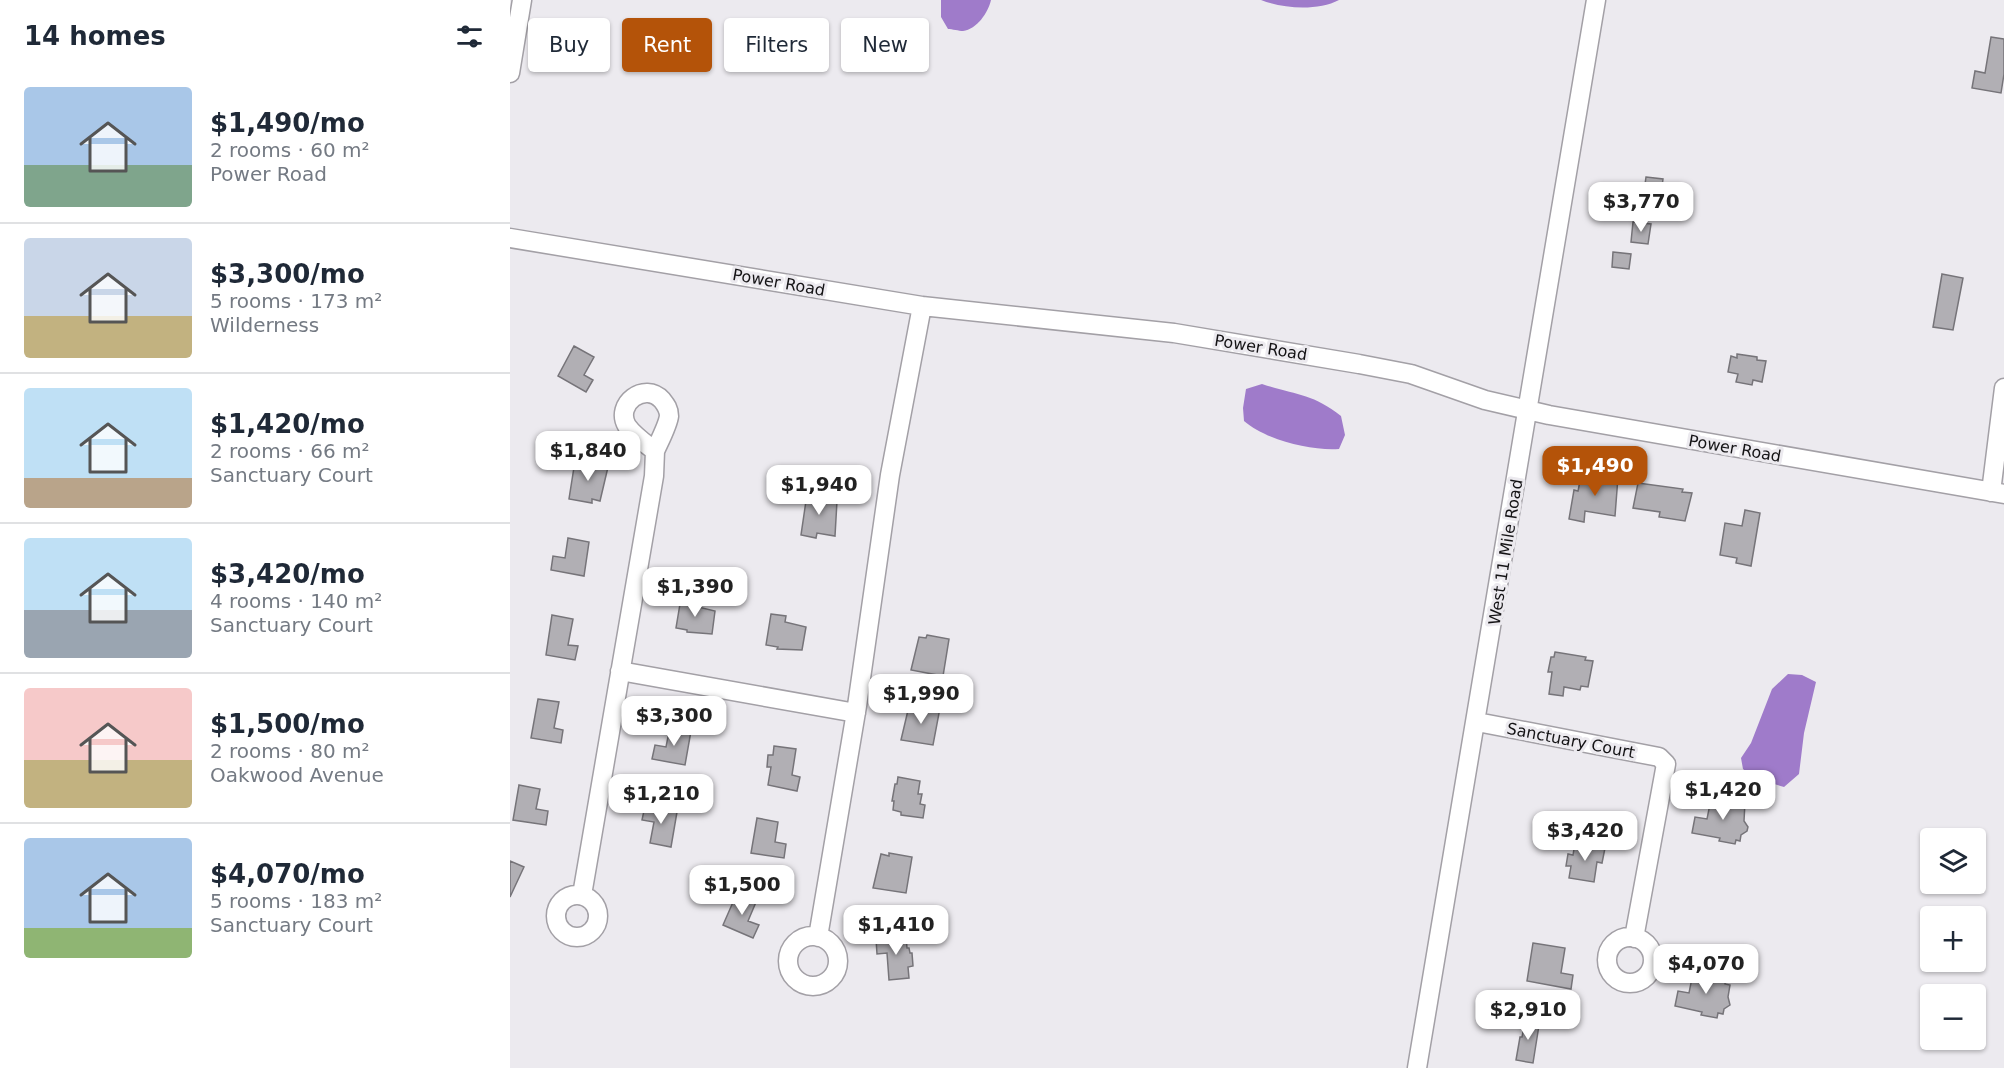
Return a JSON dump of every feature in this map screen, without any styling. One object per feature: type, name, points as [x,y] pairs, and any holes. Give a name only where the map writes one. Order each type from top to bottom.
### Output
[{"type":"street","points":[[510,73],[522,0]]},
{"type":"street","name":"West 11 Mile Road","points":[[1417,1068],[1477,722],[1596,0]]},
{"type":"street","name":"Power Road","points":[[510,238],[922,306],[1174,333],[1359,364],[1411,374],[1485,400],[1528,410],[1998,493]]},
{"type":"street","points":[[818,937],[856,713],[890,475],[922,306]]},
{"type":"street","points":[[1998,493],[2004,388]]},
{"type":"street","points":[[582,896],[644,540],[654,476],[655,451]]},
{"type":"street","points":[[620,671],[856,713]]},
{"type":"street","name":"Sanctuary Court","points":[[1477,722],[1659,758],[1666,764],[1634,938]]},
{"type":"shaded area","points":[[941,0],[991,0],[981,20],[973,27],[963,31],[948,29],[941,17]]},
{"type":"shaded area","points":[[1261,0],[1339,0],[1331,4],[1301,8]]},
{"type":"shaded area","points":[[1262,384],[1312,399],[1331,408],[1341,416],[1345,435],[1339,449],[1315,448],[1289,443],[1264,434],[1244,421],[1243,408],[1246,389]]},
{"type":"shaded area","points":[[1788,674],[1802,675],[1816,682],[1804,733],[1799,774],[1784,787],[1754,778],[1743,769],[1741,758],[1751,743],[1772,689]]},
{"type":"building","points":[[1991,37],[2004,39],[2004,74],[2001,93],[1972,88],[1975,71],[1985,73]]},
{"type":"building","points":[[1646,177],[1663,179],[1660,202],[1643,199]]},
{"type":"building","points":[[1633,222],[1651,224],[1648,244],[1631,242]]},
{"type":"building","points":[[1613,252],[1631,254],[1629,269],[1612,267]]},
{"type":"building","points":[[1942,274],[1963,278],[1953,330],[1933,327]]},
{"type":"building","points":[[574,346],[594,357],[584,375],[593,380],[586,392],[558,376]]},
{"type":"building","points":[[1737,354],[1766,361],[1762,382],[1753,380],[1752,385],[1736,382],[1738,374],[1728,372],[1731,356],[1737,358]]},
{"type":"building","points":[[575,461],[608,467],[600,501],[592,499],[592,503],[569,499]]},
{"type":"building","points":[[1589,476],[1618,477],[1615,516],[1585,511],[1584,522],[1569,519],[1574,490],[1578,491],[1580,481],[1588,483]]},
{"type":"building","points":[[1638,483],[1683,489],[1682,492],[1692,493],[1685,521],[1659,517],[1660,512],[1633,508]]},
{"type":"building","points":[[807,494],[830,497],[829,500],[837,501],[835,536],[817,533],[816,538],[801,535]]},
{"type":"building","points":[[1745,510],[1760,513],[1751,566],[1736,563],[1737,558],[1720,555],[1725,523],[1742,526]]},
{"type":"building","points":[[568,538],[589,542],[584,576],[551,570],[553,556],[565,558]]},
{"type":"building","points":[[681,598],[695,600],[694,606],[715,611],[712,634],[687,632],[687,630],[676,628]]},
{"type":"building","points":[[771,614],[786,616],[785,622],[806,627],[802,650],[777,649],[778,647],[766,645]]},
{"type":"building","points":[[552,615],[573,619],[568,645],[578,646],[575,660],[546,655]]},
{"type":"building","points":[[927,635],[949,639],[943,676],[911,670],[919,637],[926,638]]},
{"type":"building","points":[[1555,652],[1586,657],[1585,660],[1593,661],[1588,687],[1581,686],[1580,690],[1564,687],[1563,696],[1549,694],[1552,672],[1548,672],[1551,657],[1554,657]]},
{"type":"building","points":[[538,699],[559,702],[554,728],[563,730],[561,743],[531,738]]},
{"type":"building","points":[[917,705],[940,708],[933,745],[901,740],[909,706],[916,708]]},
{"type":"building","points":[[670,727],[691,731],[685,765],[652,759],[655,745],[666,747]]},
{"type":"building","points":[[774,746],[796,749],[792,775],[800,777],[797,791],[768,785],[771,767],[767,767],[768,755],[773,755]]},
{"type":"building","points":[[898,777],[920,781],[918,794],[922,794],[920,804],[925,805],[923,818],[901,815],[901,812],[893,810],[894,801],[892,801]]},
{"type":"building","points":[[519,785],[540,789],[536,809],[548,811],[546,825],[513,820]]},
{"type":"building","points":[[1718,797],[1745,802],[1744,821],[1748,827],[1747,831],[1741,835],[1740,841],[1736,840],[1735,844],[1719,841],[1720,838],[1692,833],[1695,817],[1707,819],[1710,804],[1717,805]]},
{"type":"building","points":[[645,806],[677,812],[671,847],[650,843],[654,822],[642,820]]},
{"type":"building","points":[[757,818],[778,822],[775,842],[786,844],[784,858],[751,853]]},
{"type":"building","points":[[1575,843],[1605,848],[1602,863],[1597,862],[1594,882],[1569,878],[1571,866],[1566,866],[1568,854],[1573,855]]},
{"type":"building","points":[[889,853],[912,857],[906,893],[873,888],[881,854],[889,856]]},
{"type":"building","points":[[510,861],[524,867],[510,897]]},
{"type":"building","points":[[737,893],[756,902],[748,921],[759,925],[753,938],[723,925]]},
{"type":"building","points":[[906,936],[907,948],[912,953],[913,966],[908,967],[909,978],[889,980],[887,953],[877,954],[876,939]]},
{"type":"building","points":[[1533,943],[1565,948],[1561,973],[1573,975],[1571,989],[1527,981]]},
{"type":"building","points":[[1701,971],[1726,976],[1725,984],[1730,985],[1728,997],[1730,1005],[1724,1009],[1723,1014],[1718,1013],[1717,1018],[1675,1006],[1678,991],[1689,993],[1692,978],[1700,979]]},
{"type":"building","points":[[1526,1017],[1540,1019],[1533,1063],[1516,1060]]}]
